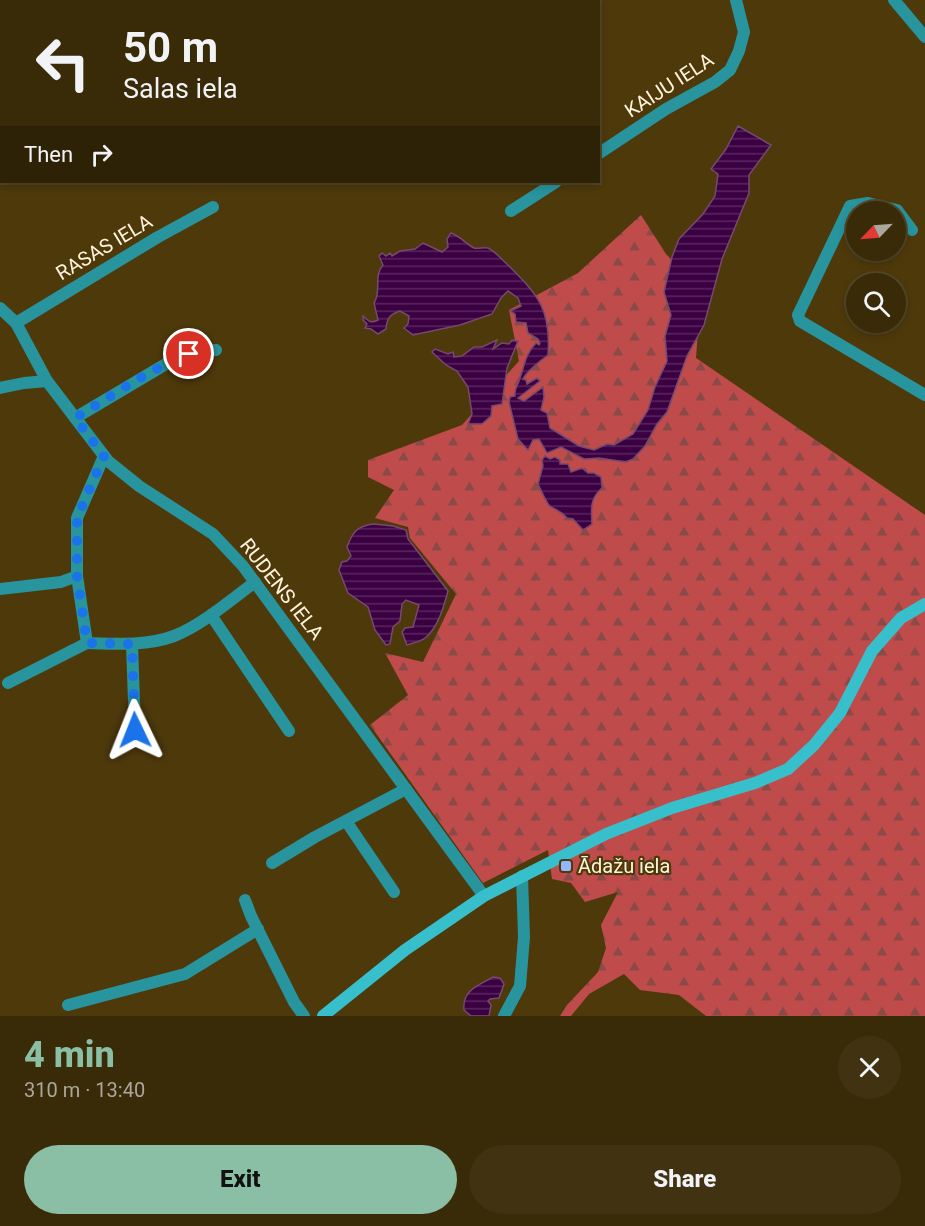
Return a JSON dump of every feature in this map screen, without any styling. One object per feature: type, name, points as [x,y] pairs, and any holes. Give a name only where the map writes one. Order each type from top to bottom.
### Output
[{"type":"street","name":"KAIJU IELA","points":[[600,153],[666,109],[715,82],[730,70],[739,51],[744,32],[736,0]]},
{"type":"street","points":[[894,0],[925,38]]},
{"type":"street","points":[[511,211],[554,183]]},
{"type":"street","points":[[912,230],[897,210],[868,203],[850,206],[798,315],[800,321],[925,395]]},
{"type":"street","name":"RASAS IELA","points":[[16,323],[158,237],[213,207]]},
{"type":"street","name":"RUDENS IELA","points":[[0,308],[16,323],[46,381],[104,456],[139,486],[213,534],[255,582],[484,896]]},
{"type":"street","points":[[75,418],[171,361],[189,354],[216,350]]},
{"type":"street","points":[[0,388],[24,382],[46,381]]},
{"type":"street","points":[[87,643],[77,576],[77,518],[104,456]]},
{"type":"street","points":[[0,589],[61,582],[77,576]]},
{"type":"street","points":[[8,683],[87,643],[132,644],[174,636],[211,615],[255,582]]},
{"type":"street","points":[[323,1016],[405,950],[484,896],[606,834],[672,808],[754,783],[788,769],[814,745],[840,713],[872,651],[901,618],[925,604]]},
{"type":"street","points":[[211,615],[289,730]]},
{"type":"street","points":[[132,644],[135,730]]},
{"type":"street","points":[[272,863],[406,789]]},
{"type":"street","points":[[345,821],[394,892]]},
{"type":"street","points":[[504,1016],[519,986],[524,937],[522,876]]},
{"type":"street","points":[[245,900],[294,1002],[304,1016]]},
{"type":"street","points":[[68,1005],[185,974],[258,929]]},
{"type":"green space","points":[[641,215],[666,254],[701,290],[696,358],[925,515],[925,1016],[706,1016],[679,995],[640,990],[624,974],[589,994],[571,1016],[560,1016],[567,1005],[598,972],[606,948],[601,925],[618,892],[585,902],[571,883],[552,879],[548,850],[483,883],[370,725],[408,695],[385,653],[423,662],[456,594],[410,538],[408,527],[375,518],[394,490],[368,477],[368,460],[462,425],[519,361],[509,310],[578,273]]},
{"type":"shaded area","points":[[738,126],[771,145],[749,175],[749,193],[722,259],[704,325],[687,356],[667,412],[657,424],[645,446],[633,459],[626,462],[599,458],[584,459],[561,447],[547,453],[539,439],[533,440],[528,450],[518,439],[509,402],[510,397],[515,396],[530,352],[536,343],[539,345],[540,343],[528,333],[526,323],[516,322],[515,314],[510,311],[521,306],[518,298],[508,291],[492,314],[460,325],[413,335],[404,328],[408,324],[409,316],[400,311],[390,317],[386,329],[378,334],[365,328],[367,324],[363,316],[371,322],[378,320],[374,303],[378,274],[383,265],[379,256],[382,253],[386,256],[390,253],[392,256],[400,251],[415,249],[423,243],[442,252],[448,247],[447,239],[451,233],[474,248],[488,248],[528,286],[545,315],[548,355],[523,379],[527,384],[537,378],[540,381],[518,398],[524,401],[543,387],[544,397],[541,410],[547,413],[550,428],[579,446],[594,450],[607,444],[614,445],[633,434],[648,410],[667,361],[665,336],[671,315],[664,292],[672,257],[679,239],[703,214],[715,196],[718,174],[711,169],[726,149]]},
{"type":"shaded area","points":[[497,340],[493,349],[502,343],[509,344],[512,340],[518,341],[507,368],[502,404],[492,406],[491,416],[482,424],[468,424],[472,414],[468,387],[457,371],[446,365],[432,352],[435,349],[448,354],[453,352],[454,357],[462,356],[474,347],[482,347]]},
{"type":"shaded area","points":[[545,456],[550,459],[555,457],[560,460],[560,464],[568,464],[571,472],[582,468],[588,473],[601,477],[602,488],[592,504],[592,524],[583,530],[573,519],[567,518],[547,502],[538,484],[543,466],[542,460]]},
{"type":"shaded area","points":[[373,524],[406,530],[408,539],[448,591],[434,629],[425,638],[407,645],[402,632],[405,628],[413,627],[419,605],[406,600],[402,604],[400,621],[393,627],[390,644],[386,645],[375,630],[368,607],[348,593],[339,570],[342,562],[347,561],[351,556],[347,547],[353,534],[363,526]]},
{"type":"shaded area","points":[[493,977],[500,978],[504,984],[499,998],[488,1001],[491,1005],[489,1016],[471,1016],[464,1010],[468,993]]},
{"type":"place","name":"Ādažu iela","points":[[566,866]]},
{"type":"route","points":[[135,730],[132,644],[87,643],[77,576],[77,518],[104,456],[75,418],[171,361],[189,354]]}]
